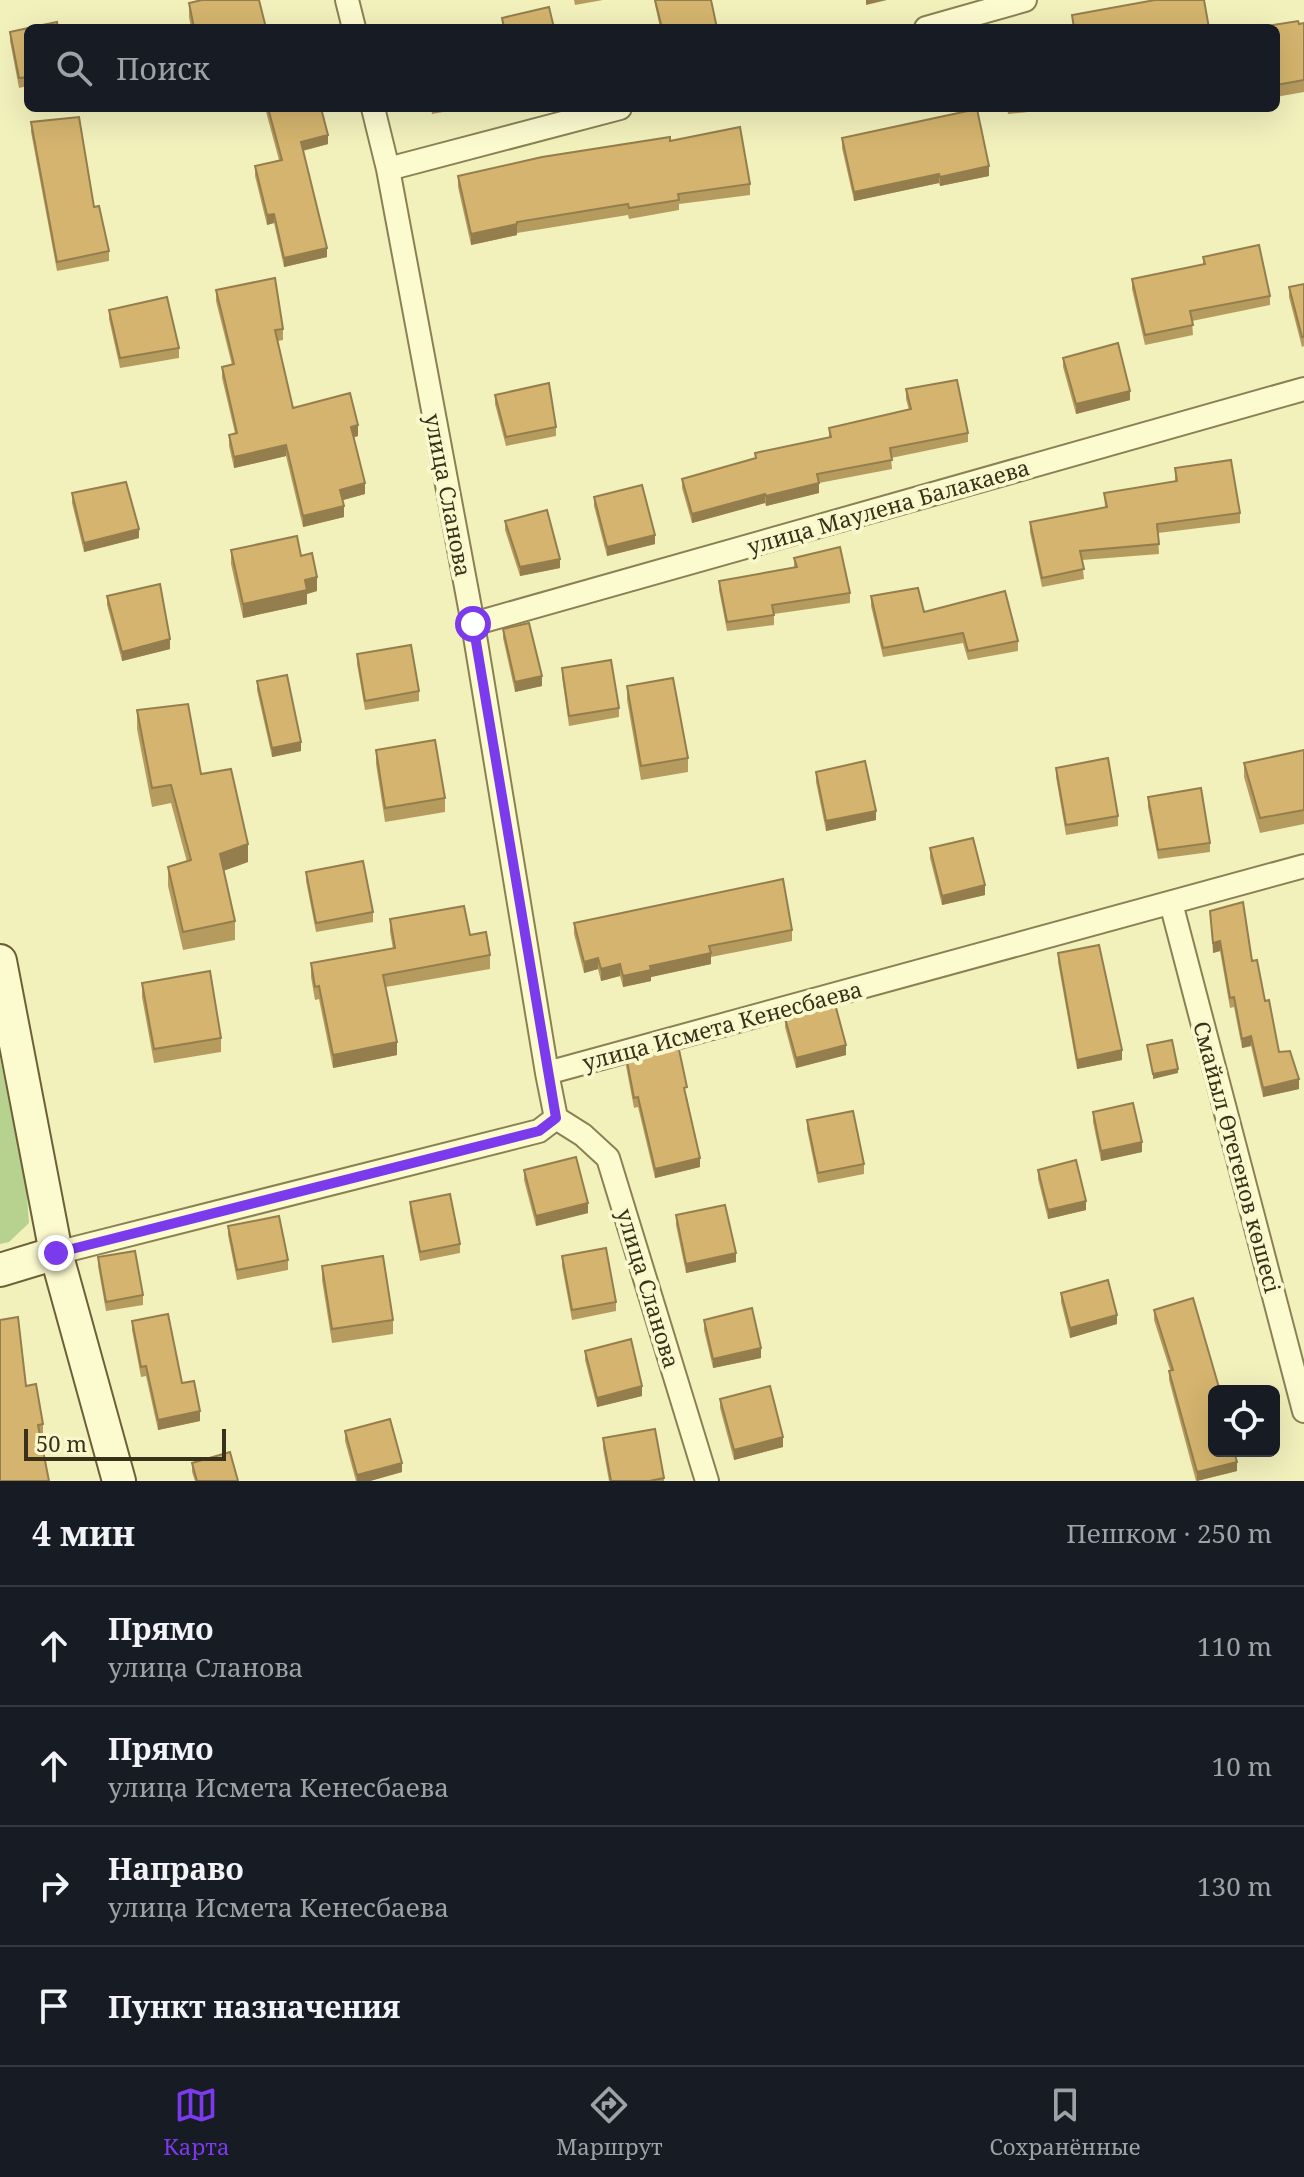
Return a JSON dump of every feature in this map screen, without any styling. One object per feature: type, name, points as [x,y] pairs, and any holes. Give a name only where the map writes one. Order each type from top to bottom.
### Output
[{"type":"main road","points":[[0,961],[56,1253],[119,1481]]},
{"type":"main road","points":[[0,1270],[56,1253]]},
{"type":"street","points":[[347,0],[353,24]]},
{"type":"street","points":[[940,24],[1025,0]]},
{"type":"street","name":"улица Сланова","points":[[374,112],[388,169],[473,624],[547,1073]]},
{"type":"street","points":[[388,169],[605,112]]},
{"type":"street","name":"улица Маулена Балакаева","points":[[473,624],[1304,389]]},
{"type":"street","name":"улица Исмета Кенесбаева","points":[[547,1073],[1304,866]]},
{"type":"street","name":"Смайыл Өтегенов көшесі","points":[[1171,903],[1304,1411]]},
{"type":"street","points":[[56,1253],[539,1131],[556,1118],[547,1073]]},
{"type":"street","name":"улица Сланова","points":[[556,1118],[583,1135],[608,1158],[707,1481]]},
{"type":"green space","points":[[0,1057],[26,1184],[29,1223],[9,1242],[0,1244]]},
{"type":"building","points":[[202,0],[259,0],[265,24],[193,24],[189,3]]},
{"type":"building","points":[[655,0],[711,0],[716,24],[661,24]]},
{"type":"building","points":[[1155,0],[1204,0],[1208,24],[1073,24],[1072,15]]},
{"type":"building","points":[[549,7],[553,24],[503,24],[502,18]]},
{"type":"building","points":[[1304,23],[1304,80],[1280,84],[1280,24]]},
{"type":"building","points":[[24,29],[24,77],[19,78],[10,32]]},
{"type":"building","points":[[269,112],[322,112],[328,135],[301,142],[327,248],[284,258],[274,214],[267,215],[255,166],[282,160]]},
{"type":"building","points":[[963,112],[978,112],[989,166],[854,192],[842,138]]},
{"type":"building","points":[[79,117],[94,207],[99,206],[109,251],[57,262],[31,122]]},
{"type":"building","points":[[740,127],[750,184],[678,194],[679,200],[629,208],[628,204],[517,222],[471,234],[458,176],[542,157],[670,137],[670,141]]},
{"type":"building","points":[[1259,245],[1270,296],[1190,311],[1193,325],[1145,335],[1132,279],[1205,264],[1203,257]]},
{"type":"building","points":[[275,278],[283,329],[275,330],[293,408],[350,393],[358,425],[351,427],[365,483],[340,490],[344,506],[303,516],[286,445],[234,457],[229,435],[237,433],[222,367],[234,364],[216,290]]},
{"type":"building","points":[[1304,284],[1304,337],[1302,337],[1289,287]]},
{"type":"building","points":[[167,297],[179,348],[120,358],[109,310]]},
{"type":"building","points":[[1118,343],[1130,391],[1076,404],[1063,358]]},
{"type":"building","points":[[957,380],[968,433],[890,448],[892,460],[817,474],[819,483],[692,514],[682,479],[756,458],[755,453],[831,437],[829,428],[911,409],[906,389]]},
{"type":"building","points":[[549,383],[556,427],[506,437],[495,395]]},
{"type":"building","points":[[1231,460],[1240,513],[1157,524],[1159,544],[1080,551],[1084,569],[1042,578],[1030,522],[1107,507],[1104,493],[1177,481],[1175,468]]},
{"type":"building","points":[[126,482],[139,529],[84,543],[72,493]]},
{"type":"building","points":[[642,485],[655,535],[607,547],[594,497]]},
{"type":"building","points":[[547,510],[560,559],[520,567],[505,521]]},
{"type":"building","points":[[297,536],[301,556],[312,553],[317,577],[305,580],[307,590],[243,604],[231,550]]},
{"type":"building","points":[[840,547],[850,593],[772,605],[774,615],[727,622],[719,581],[797,567],[794,558]]},
{"type":"building","points":[[160,584],[170,639],[122,652],[107,596]]},
{"type":"building","points":[[918,588],[924,612],[1005,591],[1018,641],[968,651],[963,633],[883,648],[871,596]]},
{"type":"building","points":[[529,623],[542,676],[515,682],[503,629]]},
{"type":"building","points":[[411,645],[419,691],[365,701],[357,654]]},
{"type":"building","points":[[611,660],[619,708],[569,716],[562,668]]},
{"type":"building","points":[[287,675],[301,742],[272,748],[257,681]]},
{"type":"building","points":[[673,678],[688,758],[641,766],[627,686]]},
{"type":"building","points":[[188,704],[201,774],[231,769],[248,844],[220,854],[235,921],[183,932],[168,867],[191,860],[171,785],[152,788],[137,710]]},
{"type":"building","points":[[435,740],[445,798],[385,808],[376,750]]},
{"type":"building","points":[[1304,750],[1304,810],[1260,818],[1244,763]]},
{"type":"building","points":[[1108,758],[1118,816],[1066,825],[1056,768]]},
{"type":"building","points":[[865,761],[876,811],[826,821],[816,772]]},
{"type":"building","points":[[1201,788],[1210,843],[1158,850],[1148,797]]},
{"type":"building","points":[[973,838],[985,885],[942,896],[930,848]]},
{"type":"building","points":[[363,861],[373,912],[316,923],[306,872]]},
{"type":"building","points":[[783,879],[792,930],[709,946],[711,953],[650,966],[651,970],[623,976],[620,964],[601,969],[598,958],[584,962],[574,923]]},
{"type":"building","points":[[1243,902],[1252,961],[1257,960],[1265,1001],[1269,1000],[1279,1052],[1290,1051],[1299,1079],[1263,1088],[1251,1036],[1242,1039],[1234,997],[1230,998],[1220,941],[1213,943],[1210,911]]},
{"type":"building","points":[[464,906],[470,935],[486,932],[490,955],[383,975],[397,1042],[333,1055],[319,986],[315,987],[311,963],[395,948],[390,919]]},
{"type":"building","points":[[1099,945],[1122,1050],[1077,1060],[1058,953]]},
{"type":"building","points":[[210,971],[221,1038],[154,1049],[142,983]]},
{"type":"building","points":[[835,1004],[846,1045],[796,1058],[785,1018]]},
{"type":"building","points":[[1172,1040],[1178,1069],[1153,1074],[1147,1045]]},
{"type":"building","points":[[678,1045],[700,1158],[655,1169],[638,1097],[634,1098],[626,1056]]},
{"type":"building","points":[[1133,1103],[1142,1142],[1101,1151],[1093,1112]]},
{"type":"building","points":[[853,1111],[864,1164],[818,1173],[807,1120]]},
{"type":"building","points":[[576,1157],[588,1203],[536,1216],[524,1170]]},
{"type":"building","points":[[1076,1160],[1086,1201],[1048,1210],[1038,1170]]},
{"type":"building","points":[[450,1194],[460,1244],[420,1252],[410,1202]]},
{"type":"building","points":[[725,1205],[736,1253],[686,1264],[676,1215]]},
{"type":"building","points":[[279,1216],[288,1260],[237,1270],[228,1226]]},
{"type":"building","points":[[606,1248],[616,1302],[572,1310],[562,1256]]},
{"type":"building","points":[[135,1251],[143,1295],[106,1302],[98,1257]]},
{"type":"building","points":[[383,1256],[393,1320],[332,1329],[322,1266]]},
{"type":"building","points":[[1108,1280],[1117,1315],[1070,1328],[1061,1293]]},
{"type":"building","points":[[1193,1298],[1218,1385],[1208,1385],[1208,1457],[1236,1457],[1237,1462],[1197,1472],[1169,1371],[1173,1370],[1154,1310]]},
{"type":"building","points":[[752,1308],[761,1348],[713,1359],[704,1320]]},
{"type":"building","points":[[168,1314],[182,1383],[194,1381],[200,1411],[158,1420],[146,1366],[141,1367],[132,1321]]},
{"type":"building","points":[[18,1317],[26,1386],[36,1384],[43,1424],[38,1425],[49,1481],[0,1481],[0,1320]]},
{"type":"building","points":[[631,1339],[642,1386],[597,1398],[585,1351]]},
{"type":"building","points":[[770,1386],[783,1437],[734,1450],[720,1399]]},
{"type":"building","points":[[390,1419],[402,1463],[357,1475],[345,1431]]},
{"type":"building","points":[[655,1429],[664,1478],[611,1481],[603,1438]]},
{"type":"building","points":[[230,1452],[238,1481],[197,1481],[192,1463]]},
{"type":"route","points":[[56,1253],[539,1131],[556,1118],[473,624]]}]
